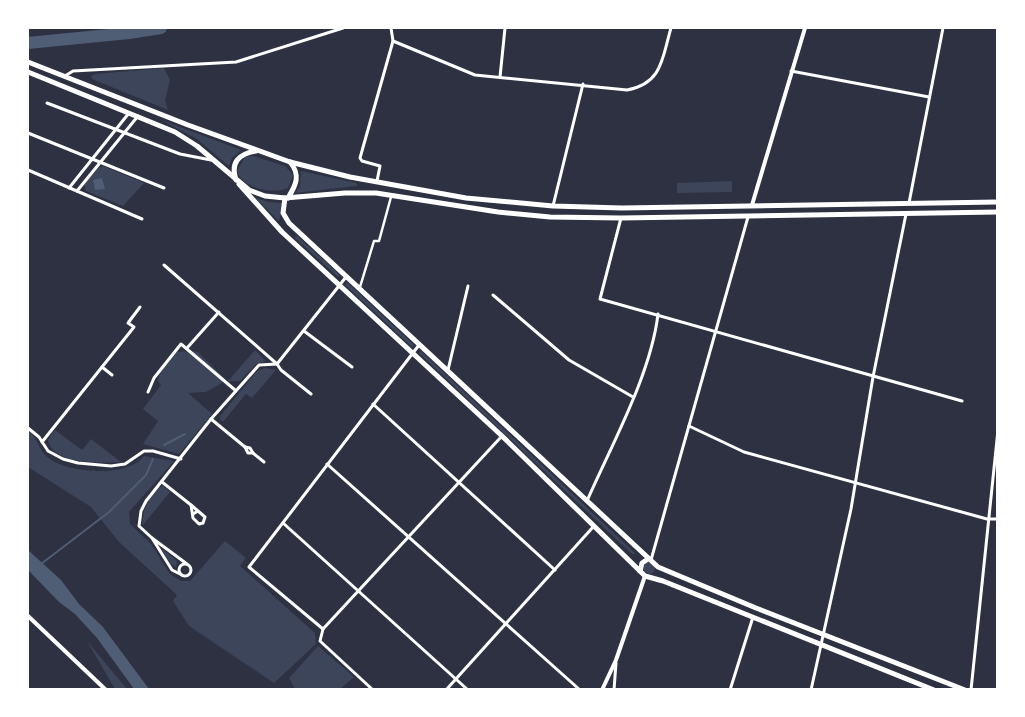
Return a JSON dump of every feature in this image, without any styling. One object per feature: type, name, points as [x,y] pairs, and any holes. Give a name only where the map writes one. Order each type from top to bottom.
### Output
[{"type":"main road","points":[[28,62],[290,162],[377,182],[466,198],[553,206],[998,202]]},
{"type":"main road","points":[[28,72],[175,132],[256,194],[286,198],[361,192],[498,212],[621,218],[998,212]]},
{"type":"main road","points":[[257,151],[246,153],[235,161],[234,168],[238,182],[282,232],[502,436],[644,576],[652,577],[934,690]]},
{"type":"main road","points":[[290,162],[297,175],[295,187],[286,198],[283,213],[289,224],[650,560],[658,566],[756,608],[965,690]]},
{"type":"main road","points":[[282,232],[289,224]]},
{"type":"main road","points":[[640,571],[642,563],[650,560]]},
{"type":"main road","points":[[652,577],[657,573],[658,566]]},
{"type":"street","points":[[64,76],[73,71],[236,62],[343,28]]},
{"type":"street","points":[[377,182],[380,166],[362,161],[360,158],[393,41],[391,28]]},
{"type":"street","points":[[500,77],[505,28]]},
{"type":"street","points":[[393,41],[475,76],[583,84],[627,90],[648,83],[656,76],[671,28]]},
{"type":"street","points":[[752,205],[805,28]]},
{"type":"street","points":[[909,203],[943,28]]},
{"type":"street","points":[[791,72],[930,97]]},
{"type":"street","points":[[553,206],[583,84]]},
{"type":"street","points":[[47,103],[180,154],[212,160]]},
{"type":"street","points":[[69,188],[129,112]]},
{"type":"street","points":[[77,191],[139,116]]},
{"type":"street","points":[[28,133],[164,188]]},
{"type":"street","points":[[28,170],[142,219]]},
{"type":"street","points":[[359,289],[374,240],[379,241],[391,195]]},
{"type":"street","points":[[811,690],[856,484],[874,376],[906,214]]},
{"type":"street","points":[[650,560],[748,217]]},
{"type":"street","points":[[621,218],[600,299],[717,330],[962,401]]},
{"type":"street","points":[[164,265],[277,364],[280,370],[311,394]]},
{"type":"street","points":[[152,538],[172,570],[188,576],[191,573],[191,566],[138,526],[141,511],[146,501],[235,390],[259,366],[277,364],[346,277]]},
{"type":"street","points":[[448,370],[468,286]]},
{"type":"street","points":[[494,295],[569,360],[633,397]]},
{"type":"street","points":[[42,442],[134,327],[128,323],[140,307]]},
{"type":"street","points":[[187,348],[219,312]]},
{"type":"street","points":[[587,501],[633,397],[655,338],[658,314]]},
{"type":"street","points":[[304,331],[352,367]]},
{"type":"street","points":[[148,392],[154,378],[181,344],[235,390]]},
{"type":"street","points":[[323,629],[249,567],[420,344]]},
{"type":"street","points":[[102,368],[112,375]]},
{"type":"street","points":[[373,404],[554,570]]},
{"type":"street","points":[[211,419],[245,447],[248,452],[264,462]]},
{"type":"street","points":[[688,426],[744,452],[987,519],[998,519]]},
{"type":"street","points":[[28,428],[48,451],[63,459],[97,466],[125,464],[144,451],[153,451],[181,458]]},
{"type":"street","points":[[971,690],[987,519],[998,430]]},
{"type":"street","points":[[373,690],[320,641],[323,629],[502,436]]},
{"type":"street","points":[[327,464],[410,536],[580,690]]},
{"type":"street","points":[[162,482],[191,505],[205,517],[203,523],[199,524],[193,518],[191,505]]},
{"type":"street","points":[[193,514],[198,511]]},
{"type":"street","points":[[283,523],[468,690]]},
{"type":"street","points":[[446,690],[594,526]]},
{"type":"street","points":[[182,575],[179,572],[180,566],[187,564]]},
{"type":"street","points":[[602,690],[616,660],[644,576]]},
{"type":"street","points":[[28,616],[106,690]]},
{"type":"street","points":[[730,690],[753,617]]},
{"type":"street","points":[[614,690],[616,660]]},
{"type":"shaded area","points":[[164,68],[170,80],[165,101],[168,110],[92,79],[91,76],[95,74]]},
{"type":"shaded area","points":[[159,119],[241,150],[232,158],[229,166],[197,139]]},
{"type":"shaded area","points":[[253,156],[285,166],[293,175],[288,188],[275,191],[267,190],[251,186],[245,182],[237,171],[245,157]]},
{"type":"shaded area","points":[[103,166],[144,183],[123,206],[86,191],[84,184],[98,168]]},
{"type":"shaded area","points":[[301,171],[357,183],[357,186],[295,193],[300,186]]},
{"type":"shaded area","points":[[102,178],[105,189],[95,190],[93,180]]},
{"type":"shaded area","points":[[732,181],[732,192],[677,193],[677,183]]},
{"type":"shaded area","points":[[255,198],[282,203],[279,221]]},
{"type":"shaded area","points":[[296,235],[340,275],[338,277],[295,238]]},
{"type":"shaded area","points":[[347,282],[414,345],[412,347],[345,285]]},
{"type":"shaded area","points":[[255,350],[266,361],[256,364],[240,381],[228,381]]},
{"type":"shaded area","points":[[184,351],[190,354],[193,351],[198,352],[224,378],[222,383],[206,392],[188,393],[212,414],[179,454],[143,444],[158,421],[143,409],[161,385],[158,381],[160,373],[177,352]]},
{"type":"shaded area","points":[[421,351],[635,553],[633,555],[419,353]]},
{"type":"shaded area","points":[[265,368],[276,370],[252,398],[246,394],[223,422],[220,420],[220,416],[257,371]]},
{"type":"shaded area","points":[[28,430],[45,455],[66,466],[80,469],[96,471],[125,468],[136,463],[144,456],[174,461],[129,512],[130,524],[151,544],[170,574],[181,581],[190,581],[225,541],[246,558],[240,566],[315,633],[316,644],[274,683],[189,626],[173,601],[177,595],[119,542],[91,507],[28,467]]},
{"type":"shaded area","points":[[55,430],[82,450],[91,439],[121,462],[79,461],[58,454],[48,440]]},
{"type":"shaded area","points":[[163,486],[170,492],[143,525],[143,514],[147,502],[158,488]]},
{"type":"shaded area","points":[[160,547],[177,561],[176,567],[171,564]]},
{"type":"shaded area","points":[[28,550],[61,580],[79,604],[103,627],[149,689],[134,689],[97,638],[75,614],[59,602],[28,570]]},
{"type":"shaded area","points":[[647,562],[651,562],[655,568],[651,574],[647,574],[643,570],[643,566]]},
{"type":"shaded area","points":[[87,641],[127,689],[115,689]]},
{"type":"shaded area","points":[[318,646],[354,677],[340,689],[295,689],[289,678]]},
{"type":"waterway","points":[[28,43],[161,28]]},
{"type":"waterway","points":[[164,445],[185,434]]},
{"type":"waterway","points":[[41,564],[109,512],[146,475],[153,459]]}]
